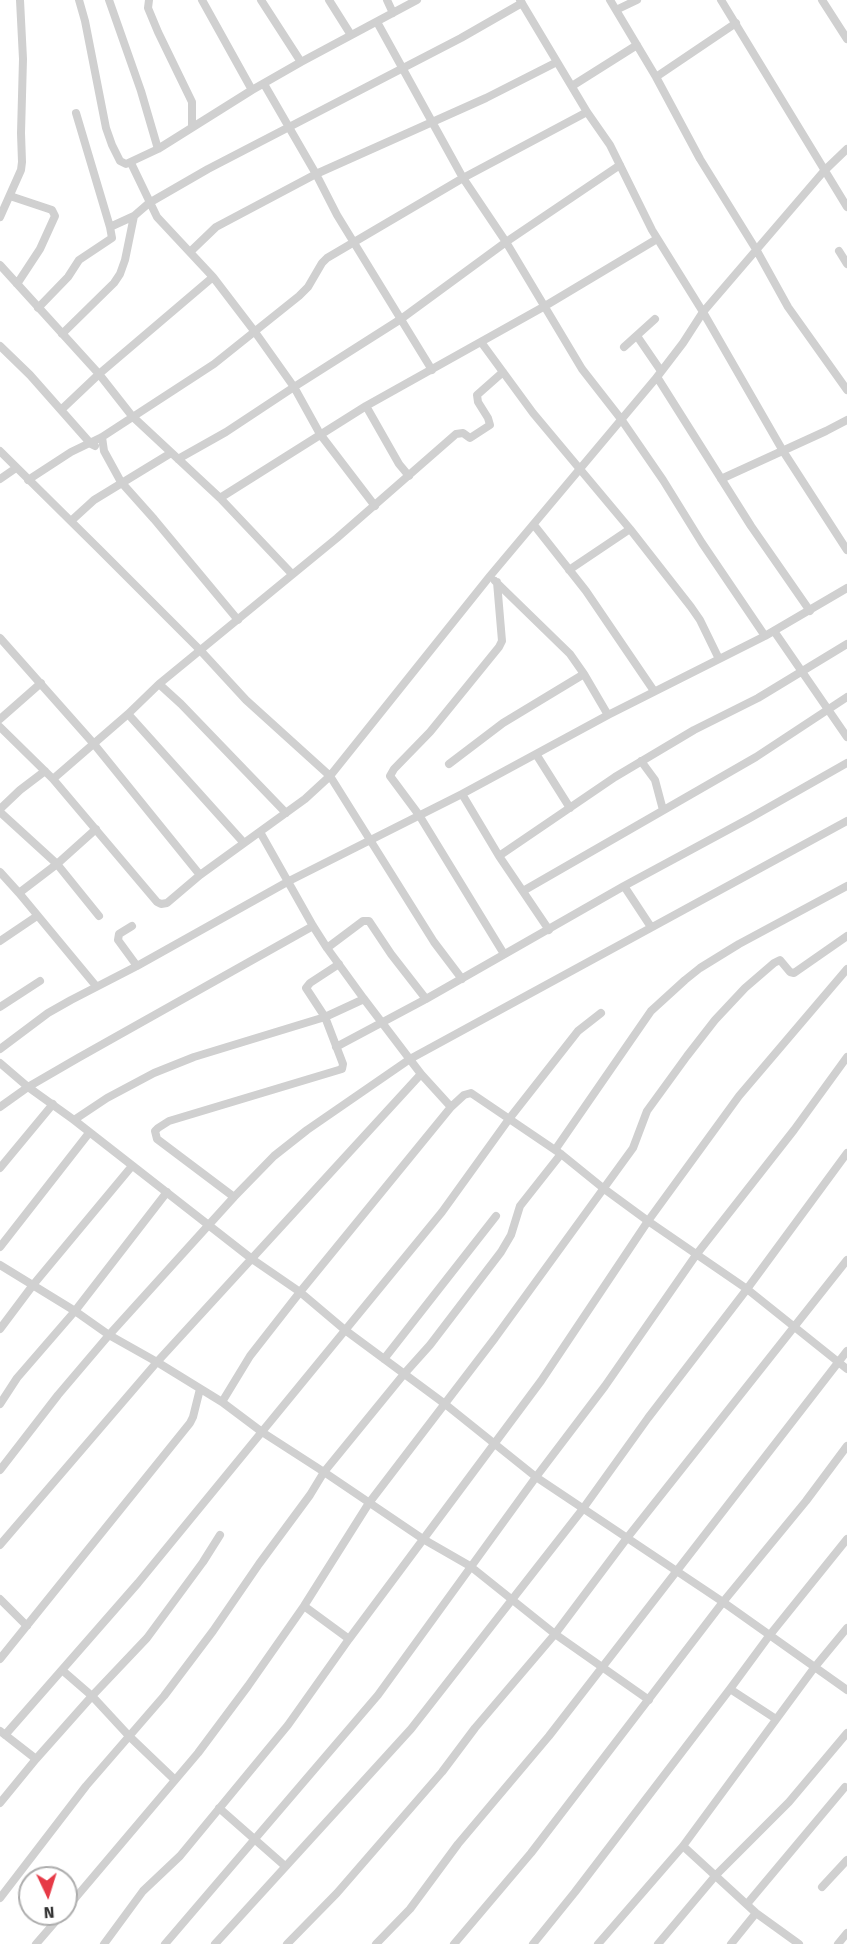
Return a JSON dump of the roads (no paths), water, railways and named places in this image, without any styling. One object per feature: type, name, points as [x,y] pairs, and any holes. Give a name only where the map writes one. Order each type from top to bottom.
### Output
[{"type":"street","points":[[0,217],[21,170],[22,162],[23,59],[20,0]]},
{"type":"street","points":[[79,0],[109,137],[120,161],[126,164],[158,149],[301,62],[417,0]]},
{"type":"street","points":[[109,0],[158,149]]},
{"type":"street","points":[[149,0],[148,8],[158,32],[192,102],[192,127]]},
{"type":"street","points":[[202,0],[252,90]]},
{"type":"street","points":[[261,0],[301,62]]},
{"type":"street","points":[[329,0],[351,35]]},
{"type":"street","points":[[387,0],[393,14]]},
{"type":"street","points":[[610,0],[656,77],[700,159],[788,307],[847,390]]},
{"type":"street","points":[[616,10],[637,0]]},
{"type":"street","points":[[720,0],[847,207]]},
{"type":"street","points":[[822,0],[847,39]]},
{"type":"street","points":[[110,228],[134,216],[149,203],[289,126],[461,38],[521,2],[587,112],[604,136],[657,239],[703,312],[783,451],[847,550]]},
{"type":"street","points":[[837,23],[847,18]]},
{"type":"street","points":[[377,22],[463,178],[506,242],[582,369],[663,480],[702,543],[765,636]]},
{"type":"street","points":[[656,77],[736,23]]},
{"type":"street","points":[[572,86],[637,45]]},
{"type":"street","points":[[190,252],[216,227],[316,174],[486,98],[557,62]]},
{"type":"street","points":[[264,84],[337,215],[432,370]]},
{"type":"street","points":[[28,480],[71,452],[91,444],[214,364],[299,296],[308,287],[324,260],[463,178],[587,112]]},
{"type":"street","points":[[38,308],[68,277],[79,260],[111,240],[110,228],[76,113]]},
{"type":"street","points":[[0,727],[53,779],[159,903],[167,903],[200,875],[305,799],[330,776],[659,374],[703,312],[732,277],[757,252],[824,171],[847,149]]},
{"type":"street","points":[[131,163],[157,217],[213,277],[255,332],[294,387],[320,434],[375,506]]},
{"type":"street","points":[[71,521],[87,504],[121,482],[226,432],[401,319],[506,242],[620,165]]},
{"type":"street","points":[[10,196],[52,210],[55,216],[40,249],[17,284]]},
{"type":"street","points":[[62,334],[114,284],[125,260],[134,216]]},
{"type":"street","points":[[220,498],[366,406],[544,306],[657,239]]},
{"type":"street","points":[[839,251],[847,264]]},
{"type":"street","points":[[0,265],[99,374],[132,416],[220,498],[292,574]]},
{"type":"street","points":[[61,410],[99,374],[213,277]]},
{"type":"street","points":[[624,347],[655,319]]},
{"type":"street","points":[[637,336],[721,479],[810,611]]},
{"type":"street","points":[[481,342],[533,413],[630,529],[691,607],[709,636],[719,659]]},
{"type":"street","points":[[0,346],[30,375],[91,444],[104,451]]},
{"type":"street","points":[[53,779],[159,684],[375,506],[458,433],[463,433],[470,438],[490,425],[489,418],[477,399],[477,394],[503,372]]},
{"type":"street","points":[[366,406],[393,456],[409,476]]},
{"type":"street","points":[[721,479],[847,420]]},
{"type":"street","points":[[102,437],[104,451],[121,482],[238,620]]},
{"type":"street","points":[[0,451],[200,650],[246,700],[330,776],[434,942],[462,979]]},
{"type":"street","points":[[0,479],[16,468]]},
{"type":"street","points":[[534,525],[586,591],[654,691]]},
{"type":"street","points":[[569,570],[630,529]]},
{"type":"street","points":[[493,579],[570,654],[608,715]]},
{"type":"street","points":[[493,579],[502,641],[499,647],[430,732],[390,776],[419,815],[504,954]]},
{"type":"street","points":[[0,1049],[48,1013],[96,986],[137,966],[289,881],[462,794],[654,691],[765,636],[847,588]]},
{"type":"street","points":[[774,631],[847,737]]},
{"type":"street","points":[[0,638],[94,744],[200,875]]},
{"type":"street","points":[[499,856],[641,761],[694,730],[758,698],[847,644]]},
{"type":"street","points":[[449,764],[503,723],[584,674]]},
{"type":"street","points":[[0,719],[41,683]]},
{"type":"street","points":[[159,684],[286,813]]},
{"type":"street","points":[[523,891],[756,757],[847,697]]},
{"type":"street","points":[[128,714],[244,843]]},
{"type":"street","points":[[536,754],[570,808]]},
{"type":"street","points":[[641,761],[655,780],[663,810]]},
{"type":"street","points":[[336,1047],[847,763]]},
{"type":"street","points":[[45,771],[20,790],[0,811],[57,864],[99,916]]},
{"type":"street","points":[[462,794],[499,856],[549,930]]},
{"type":"street","points":[[0,1470],[58,1395],[109,1335],[234,1197],[274,1156],[307,1130],[411,1059],[847,821]]},
{"type":"street","points":[[20,892],[57,864],[96,829]]},
{"type":"street","points":[[260,832],[327,948],[421,1074],[451,1107]]},
{"type":"street","points":[[2,877],[20,892],[37,916],[96,986]]},
{"type":"street","points":[[624,886],[651,927]]},
{"type":"street","points":[[0,1898],[86,1786],[165,1696],[310,1495],[324,1472],[430,1345],[508,1243],[520,1206],[651,1011],[700,968],[739,944],[847,886]]},
{"type":"street","points":[[0,941],[37,916]]},
{"type":"street","points":[[327,948],[363,921],[369,921],[426,999]]},
{"type":"street","points":[[132,926],[119,934],[118,940],[137,966]]},
{"type":"street","points":[[0,1107],[28,1087],[313,926]]},
{"type":"street","points":[[78,1896],[198,1753],[304,1606],[369,1503],[495,1338],[637,1142],[645,1116],[687,1056],[729,1004],[774,963],[780,960],[790,972],[794,973],[847,936]]},
{"type":"street","points":[[234,1197],[157,1139],[155,1131],[169,1121],[342,1069],[343,1064],[325,1017],[308,992],[307,985],[339,964]]},
{"type":"street","points":[[104,1944],[143,1891],[180,1856],[288,1725],[349,1639],[542,1381],[648,1221],[739,1096],[847,969]]},
{"type":"street","points":[[0,1007],[40,981]]},
{"type":"street","points":[[74,1120],[107,1098],[154,1073],[223,1047],[325,1017],[364,999]]},
{"type":"street","points":[[36,1759],[3,1733],[124,1600],[442,1212],[509,1119],[578,1031],[600,1013]]},
{"type":"street","points":[[165,1944],[378,1695],[470,1566],[605,1386],[696,1255],[847,1058]]},
{"type":"street","points":[[0,1063],[252,1259],[300,1292],[345,1330],[445,1404],[536,1477],[582,1510],[723,1602],[847,1690]]},
{"type":"street","points":[[0,1545],[157,1362],[421,1074]]},
{"type":"street","points":[[222,1402],[250,1356],[300,1292],[451,1107],[464,1095],[471,1093],[558,1152],[648,1221],[747,1289],[847,1369]]},
{"type":"street","points":[[0,1168],[53,1104]]},
{"type":"street","points":[[0,1247],[89,1132]]},
{"type":"street","points":[[215,1944],[411,1729],[582,1510],[648,1418],[847,1153]]},
{"type":"street","points":[[0,1329],[33,1285],[132,1166]]},
{"type":"street","points":[[0,1404],[17,1378],[75,1311],[167,1192]]},
{"type":"street","points":[[384,1359],[496,1216]]},
{"type":"street","points":[[287,1944],[337,1893],[442,1772],[475,1728],[555,1634],[627,1538],[847,1260]]},
{"type":"street","points":[[0,1265],[75,1311],[109,1335],[222,1402],[262,1432],[423,1539],[470,1566],[555,1634],[649,1700]]},
{"type":"street","points":[[376,1944],[410,1909],[458,1844],[549,1736],[847,1351]]},
{"type":"street","points":[[0,1659],[190,1424],[196,1410],[200,1389]]},
{"type":"street","points":[[454,1944],[531,1853],[723,1602],[806,1501],[847,1446]]},
{"type":"street","points":[[1,1800],[154,1629],[220,1535]]},
{"type":"street","points":[[533,1944],[769,1636],[847,1539]]},
{"type":"street","points":[[0,1599],[27,1626]]},
{"type":"street","points":[[304,1606],[349,1639]]},
{"type":"street","points":[[598,1944],[683,1846],[814,1668],[847,1628]]},
{"type":"street","points":[[62,1670],[92,1696],[121,1728],[175,1780]]},
{"type":"street","points":[[730,1689],[776,1719]]},
{"type":"street","points":[[121,1728],[122,1744]]},
{"type":"street","points":[[658,1944],[716,1875],[789,1802],[847,1733]]},
{"type":"street","points":[[747,1904],[845,1788]]},
{"type":"street","points":[[219,1808],[285,1866]]},
{"type":"street","points":[[683,1846],[756,1912],[799,1944]]},
{"type":"street","points":[[822,1887],[847,1860]]},
{"type":"street","points":[[731,1944],[756,1912]]},
{"type":"street","points":[[36,1944],[52,1926]]},
{"type":"street","points":[[838,1944],[847,1933]]}]
